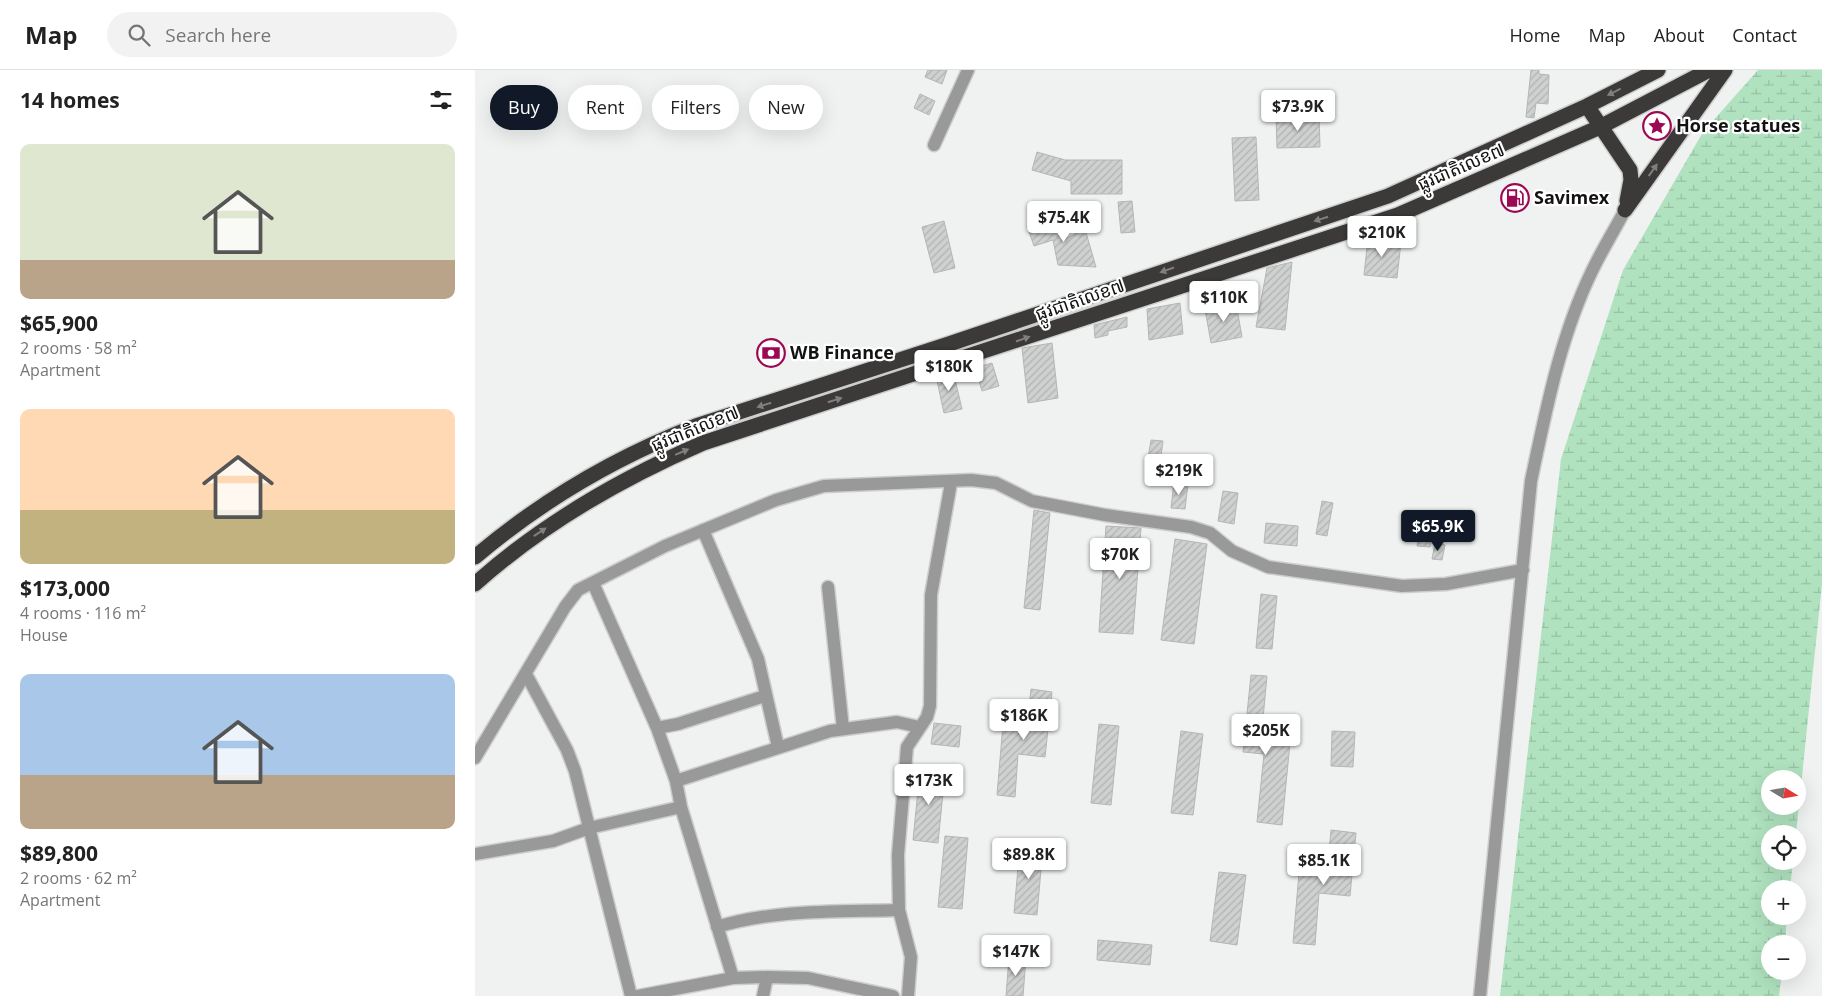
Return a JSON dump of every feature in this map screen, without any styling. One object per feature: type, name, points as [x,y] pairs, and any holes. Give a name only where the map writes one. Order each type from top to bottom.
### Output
[{"type":"highway","name":"ផ្លូវជាតិលេខ៧","points":[[475,558],[501,536],[594,474],[662,439],[696,426],[947,345],[1388,196],[1587,106],[1658,70]]},
{"type":"highway","name":"ផ្លូវជាតិលេខ៧","points":[[475,584],[514,551],[605,491],[694,447],[731,433],[956,362],[1398,215],[1600,127],[1709,70]]},
{"type":"highway","points":[[1625,210],[1725,70]]},
{"type":"highway","points":[[1587,106],[1630,170],[1631,180],[1625,210]]},
{"type":"highway","points":[[1388,196],[1398,215]]},
{"type":"highway","points":[[1198,260],[1204,278]]},
{"type":"highway","points":[[947,345],[956,362]]},
{"type":"highway","points":[[501,536],[514,551]]},
{"type":"street","points":[[934,145],[968,70]]},
{"type":"street","points":[[1480,996],[1531,481],[1548,400],[1567,334],[1592,272],[1625,210]]},
{"type":"street","points":[[475,758],[565,607],[578,590],[665,546],[776,500],[824,486],[951,483],[971,480],[996,483],[1032,501],[1105,515],[1191,527],[1210,533],[1232,551],[1268,567],[1402,586],[1447,584],[1523,570]]},
{"type":"street","points":[[908,996],[911,957],[899,910],[898,855],[907,747],[927,716],[930,706],[931,595],[951,483]]},
{"type":"street","points":[[703,530],[758,659],[778,747]]},
{"type":"street","points":[[593,583],[657,728],[675,781],[681,807],[733,978]]},
{"type":"street","points":[[829,587],[843,729]]},
{"type":"street","points":[[526,674],[567,750],[575,771],[631,996]]},
{"type":"street","points":[[657,728],[678,724],[765,696]]},
{"type":"street","points":[[675,781],[830,731],[897,722],[919,726]]},
{"type":"street","points":[[475,854],[553,841],[589,828],[681,807]]},
{"type":"street","points":[[717,927],[745,918],[783,914],[899,910]]},
{"type":"street","points":[[763,996],[767,977]]},
{"type":"street","points":[[638,996],[733,978],[767,977],[808,978],[893,996]]},
{"type":"green space","points":[[1758,70],[1822,70],[1822,584],[1803,770],[1761,770],[1761,815],[1798,815],[1797,825],[1761,825],[1761,870],[1792,870],[1791,880],[1761,880],[1761,925],[1786,925],[1786,935],[1761,935],[1761,980],[1781,980],[1779,996],[1500,996],[1561,459],[1623,270],[1703,132]]},
{"type":"building","points":[[928,70],[947,70],[942,84],[925,77]]},
{"type":"building","points":[[1531,70],[1539,70],[1539,74],[1549,75],[1548,104],[1536,103],[1534,118],[1526,117]]},
{"type":"building","points":[[920,94],[935,101],[929,115],[914,108]]},
{"type":"building","points":[[1319,115],[1320,147],[1277,148],[1276,117]]},
{"type":"building","points":[[1256,137],[1259,200],[1235,201],[1232,138]]},
{"type":"building","points":[[1037,152],[1065,160],[1122,160],[1122,194],[1071,194],[1071,181],[1032,170]]},
{"type":"building","points":[[1132,201],[1135,232],[1121,233],[1118,202]]},
{"type":"building","points":[[1060,216],[1065,239],[1085,229],[1096,267],[1058,265],[1053,240],[1034,246],[1027,226]]},
{"type":"building","points":[[944,221],[955,268],[934,273],[922,227]]},
{"type":"building","points":[[1368,238],[1401,242],[1397,278],[1364,275]]},
{"type":"building","points":[[1292,262],[1285,330],[1256,327],[1267,268]]},
{"type":"building","points":[[1180,303],[1183,334],[1149,340],[1147,309]]},
{"type":"building","points":[[1236,303],[1242,337],[1211,343],[1205,309]]},
{"type":"building","points":[[1127,317],[1127,327],[1108,331],[1108,335],[1095,338],[1094,325]]},
{"type":"building","points":[[1052,343],[1058,398],[1028,403],[1022,348]]},
{"type":"building","points":[[992,363],[999,386],[982,391],[975,368]]},
{"type":"building","points":[[953,371],[962,409],[944,413],[936,376]]},
{"type":"building","points":[[1151,440],[1163,441],[1158,478],[1145,476]]},
{"type":"building","points":[[1174,482],[1188,484],[1185,509],[1171,508]]},
{"type":"building","points":[[1223,491],[1238,493],[1234,524],[1218,521]]},
{"type":"building","points":[[1322,501],[1333,503],[1327,536],[1316,534]]},
{"type":"building","points":[[1034,510],[1050,513],[1040,610],[1024,608]]},
{"type":"building","points":[[1266,523],[1298,526],[1297,546],[1264,543]]},
{"type":"building","points":[[1106,526],[1141,528],[1133,634],[1099,632]]},
{"type":"building","points":[[1420,528],[1432,529],[1430,547],[1417,546]]},
{"type":"building","points":[[1175,539],[1207,544],[1194,644],[1161,640]]},
{"type":"building","points":[[1435,543],[1445,545],[1442,560],[1432,559]]},
{"type":"building","points":[[1261,594],[1277,596],[1272,649],[1256,648]]},
{"type":"building","points":[[1251,675],[1267,676],[1261,740],[1290,743],[1282,825],[1257,822],[1264,754],[1243,752]]},
{"type":"building","points":[[1031,689],[1052,692],[1045,757],[1018,754],[1015,797],[997,795],[1003,724],[1027,726]]},
{"type":"building","points":[[934,723],[961,726],[959,747],[931,744]]},
{"type":"building","points":[[1099,724],[1119,726],[1111,805],[1091,803]]},
{"type":"building","points":[[1181,731],[1203,734],[1193,815],[1171,813]]},
{"type":"building","points":[[1332,731],[1355,732],[1353,767],[1331,766]]},
{"type":"building","points":[[920,770],[945,773],[938,843],[913,840]]},
{"type":"building","points":[[1331,830],[1356,833],[1350,896],[1319,893],[1315,945],[1293,943],[1299,873],[1327,875]]},
{"type":"building","points":[[945,836],[968,838],[962,909],[938,907]]},
{"type":"building","points":[[1020,845],[1043,847],[1037,915],[1014,913]]},
{"type":"building","points":[[1219,872],[1246,875],[1237,945],[1210,941]]},
{"type":"building","points":[[1098,940],[1152,945],[1150,965],[1097,960]]},
{"type":"building","points":[[1009,957],[1026,958],[1023,996],[1006,996]]},
{"type":"place","name":"Horse statues","points":[[1657,126]]},
{"type":"place","name":"Savimex","points":[[1515,198]]},
{"type":"place","name":"WB Finance","points":[[771,353]]}]
